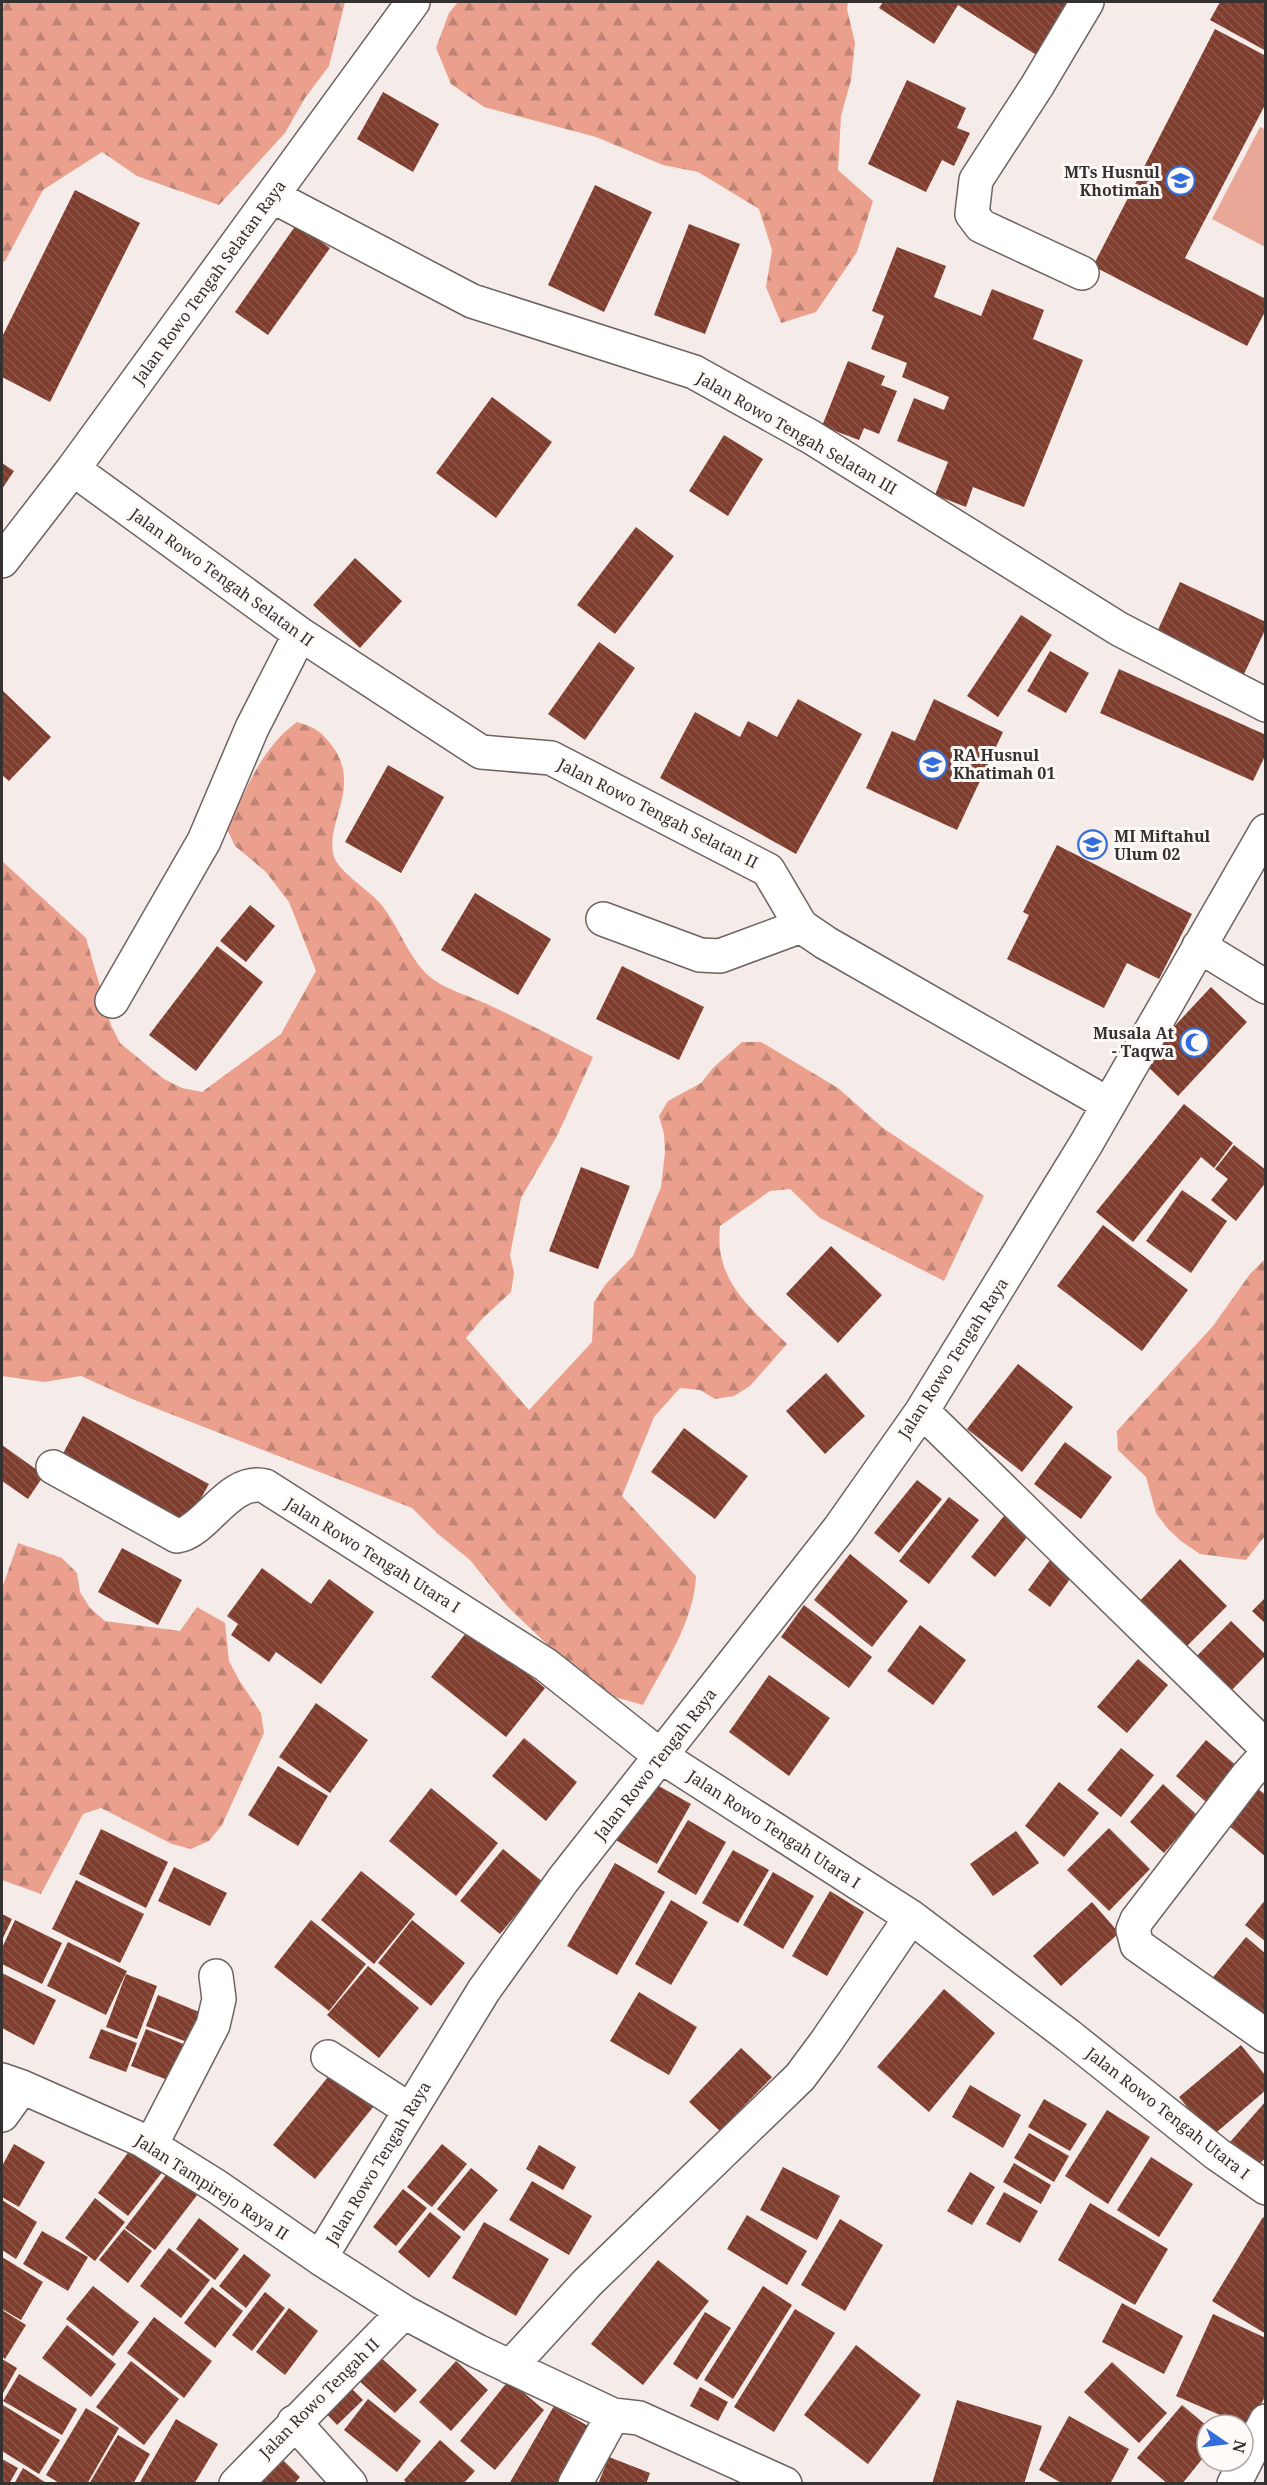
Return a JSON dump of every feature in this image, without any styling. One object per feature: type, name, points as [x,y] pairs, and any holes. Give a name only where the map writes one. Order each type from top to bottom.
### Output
[{"type":"street","name":"Jalan Rowo Tengah Selatan Raya","points":[[2,561],[73,469],[412,2]]},
{"type":"street","points":[[1082,273],[981,226],[972,214],[976,180],[1037,86],[1087,2]]},
{"type":"street","name":"Jalan Rowo Tengah Selatan III","points":[[272,196],[472,301],[694,372],[812,438],[1119,628],[1266,705]]},
{"type":"street","name":"Jalan Rowo Tengah Selatan II","points":[[73,469],[300,634],[481,752],[551,758],[768,870],[801,926],[825,943],[1108,1104]]},
{"type":"street","points":[[112,1001],[204,841],[252,728],[300,634]]},
{"type":"street","name":"Jalan Rowo Tengah Raya","points":[[785,2484],[639,2418],[613,2415],[510,2367],[404,2312],[320,2258],[484,1990],[563,1880],[662,1757],[839,1528],[922,1411],[1108,1104],[1266,831]]},
{"type":"street","points":[[603,919],[700,955],[710,956],[720,956],[801,926]]},
{"type":"street","points":[[1199,946],[1266,987]]},
{"type":"street","points":[[922,1411],[1266,1747]]},
{"type":"street","name":"Jalan Rowo Tengah Utara I","points":[[53,1467],[177,1536],[184,1534],[246,1486],[265,1486],[546,1665],[662,1757],[910,1917],[1069,2036],[1217,2154],[1266,2188]]},
{"type":"street","points":[[1266,1755],[1248,1775],[1137,1920],[1133,1930],[1137,1945],[1266,2036]]},
{"type":"street","points":[[510,2367],[587,2283],[800,2077],[910,1917]]},
{"type":"street","points":[[151,2145],[213,2025],[219,1999],[216,1976]]},
{"type":"street","points":[[328,2057],[410,2110]]},
{"type":"street","points":[[2,2115],[12,2084]]},
{"type":"street","name":"Jalan Tampirejo Raya II","points":[[12,2084],[151,2145],[216,2186],[320,2258]]},
{"type":"street","name":"Jalan Rowo Tengah II","points":[[236,2484],[294,2422],[404,2312]]},
{"type":"street","points":[[575,2484],[613,2415]]},
{"type":"street","points":[[1234,2484],[1266,2421]]},
{"type":"street","points":[[294,2422],[350,2484]]},
{"type":"shaded area","points":[[1260,127],[1266,130],[1265,247],[1212,219]]},
{"type":"green space","points":[[2,2],[345,2],[329,66],[305,98],[285,133],[219,205],[137,176],[102,152],[43,190],[5,261],[2,262]]},
{"type":"green space","points":[[458,2],[848,2],[847,9],[855,43],[851,80],[841,116],[838,170],[873,201],[857,252],[816,312],[781,323],[766,287],[772,250],[759,209],[698,172],[663,165],[596,137],[484,107],[451,84],[436,48],[449,13]]},
{"type":"green space","points":[[297,722],[322,734],[333,747],[341,762],[344,777],[343,791],[332,844],[334,857],[347,874],[384,908],[422,969],[442,985],[500,1010],[593,1057],[557,1136],[521,1198],[510,1255],[514,1273],[511,1292],[483,1318],[466,1338],[529,1410],[592,1342],[594,1302],[605,1285],[633,1256],[661,1187],[665,1152],[664,1134],[659,1116],[668,1101],[701,1083],[713,1068],[742,1042],[761,1042],[838,1088],[883,1128],[984,1196],[944,1281],[820,1218],[790,1189],[770,1191],[720,1226],[720,1246],[729,1278],[748,1306],[787,1344],[750,1386],[734,1396],[715,1399],[700,1390],[680,1388],[654,1417],[622,1496],[696,1576],[690,1610],[684,1626],[643,1705],[597,1692],[507,1606],[470,1560],[438,1534],[412,1508],[132,1399],[81,1376],[44,1382],[2,1376],[2,861],[86,938],[111,1025],[120,1043],[164,1079],[182,1088],[202,1092],[281,1034],[316,971],[289,902],[266,872],[235,846],[227,829],[264,757],[284,732]]},
{"type":"green space","points":[[1265,1259],[1265,1536],[1246,1560],[1200,1554],[1168,1529],[1156,1513],[1146,1477],[1118,1450],[1117,1431],[1213,1326],[1250,1274]]},
{"type":"green space","points":[[18,1543],[62,1558],[77,1573],[80,1592],[90,1608],[105,1621],[180,1631],[197,1607],[225,1623],[229,1661],[261,1713],[264,1733],[222,1825],[209,1841],[191,1849],[172,1844],[101,1808],[83,1814],[41,1894],[2,1880],[2,1588]]},
{"type":"building","points":[[883,2],[1077,2],[1041,58],[958,5],[934,44],[879,8]]},
{"type":"building","points":[[1220,2],[1266,2],[1266,51],[1210,20]]},
{"type":"building","name":"MTs Husnul Khotimah","points":[[1215,29],[1266,56],[1266,103],[1185,258],[1266,299],[1266,310],[1247,346],[1093,266]]},
{"type":"building","points":[[907,80],[966,108],[957,128],[970,133],[954,166],[942,160],[926,192],[868,164]]},
{"type":"building","points":[[383,92],[439,124],[413,172],[357,139]]},
{"type":"building","points":[[595,185],[652,212],[604,312],[548,285]]},
{"type":"building","points":[[75,190],[140,223],[50,402],[2,377],[2,337]]},
{"type":"building","points":[[689,224],[740,244],[705,334],[654,315]]},
{"type":"building","points":[[296,225],[330,248],[268,335],[235,312]]},
{"type":"building","points":[[897,247],[946,266],[934,297],[981,316],[992,289],[1044,310],[1033,339],[1083,360],[1024,507],[973,487],[966,507],[935,495],[948,462],[897,441],[914,398],[944,410],[949,397],[902,377],[907,363],[871,349],[884,316],[872,311]]},
{"type":"building","points":[[848,361],[885,376],[881,385],[897,391],[879,434],[864,428],[859,440],[822,426]]},
{"type":"building","points":[[492,397],[552,442],[496,518],[436,473]]},
{"type":"building","points":[[724,435],[763,459],[728,516],[689,491]]},
{"type":"building","points":[[2,463],[14,471],[2,489]]},
{"type":"building","points":[[636,527],[674,556],[615,634],[577,605]]},
{"type":"building","points":[[355,558],[402,601],[360,648],[313,605]]},
{"type":"building","points":[[1180,582],[1266,622],[1266,628],[1244,674],[1156,634]]},
{"type":"building","points":[[1021,615],[1052,635],[998,717],[967,696]]},
{"type":"building","points":[[599,642],[635,668],[585,740],[548,714]]},
{"type":"building","points":[[1050,651],[1089,673],[1066,713],[1027,691]]},
{"type":"building","points":[[1119,669],[1266,735],[1266,754],[1253,781],[1100,713]]},
{"type":"building","points":[[2,690],[51,737],[9,781],[2,775]]},
{"type":"building","points":[[798,699],[862,734],[796,854],[660,778],[695,712],[740,737],[748,721],[777,737]]},
{"type":"building","name":"RA Husnul Khatimah 01","points":[[934,699],[1003,732],[957,830],[866,788],[892,731],[915,741]]},
{"type":"building","points":[[388,765],[444,797],[401,873],[345,842]]},
{"type":"building","points":[[1057,845],[1192,914],[1159,979],[1127,963],[1104,1008],[1007,959],[1029,915],[1023,912]]},
{"type":"building","points":[[475,893],[551,939],[518,995],[441,950]]},
{"type":"building","points":[[250,905],[275,926],[246,962],[220,941]]},
{"type":"building","points":[[217,946],[263,982],[196,1071],[149,1035]]},
{"type":"building","points":[[622,966],[704,1007],[679,1060],[596,1019]]},
{"type":"building","name":"Musala At - Taqwa","points":[[1211,987],[1247,1022],[1178,1096],[1142,1061]]},
{"type":"building","points":[[1184,1104],[1233,1143],[1214,1168],[1201,1157],[1133,1242],[1096,1212]]},
{"type":"building","points":[[1234,1145],[1266,1170],[1266,1182],[1236,1221],[1211,1200],[1228,1179],[1215,1169]]},
{"type":"building","points":[[581,1167],[630,1186],[598,1269],[549,1251]]},
{"type":"building","points":[[1182,1190],[1227,1221],[1191,1273],[1146,1241]]},
{"type":"building","points":[[1103,1225],[1188,1290],[1142,1351],[1057,1286]]},
{"type":"building","points":[[831,1246],[882,1295],[838,1343],[786,1294]]},
{"type":"building","points":[[1018,1364],[1073,1407],[1022,1472],[967,1429]]},
{"type":"building","points":[[826,1373],[865,1416],[825,1454],[786,1411]]},
{"type":"building","points":[[83,1416],[209,1484],[184,1529],[59,1461]]},
{"type":"building","points":[[684,1428],[748,1476],[715,1519],[651,1472]]},
{"type":"building","points":[[1065,1442],[1112,1477],[1081,1519],[1034,1484]]},
{"type":"building","points":[[2,1445],[44,1475],[28,1499],[2,1481]]},
{"type":"building","points":[[917,1480],[942,1499],[899,1553],[874,1533]]},
{"type":"building","points":[[949,1497],[979,1520],[929,1584],[899,1561]]},
{"type":"building","points":[[1008,1511],[1032,1531],[995,1577],[971,1557]]},
{"type":"building","points":[[122,1548],[182,1580],[158,1625],[98,1592]]},
{"type":"building","points":[[850,1554],[908,1601],[872,1647],[814,1600]]},
{"type":"building","points":[[1053,1556],[1075,1572],[1050,1607],[1028,1590]]},
{"type":"building","points":[[1180,1559],[1227,1606],[1181,1652],[1135,1606]]},
{"type":"building","points":[[262,1568],[311,1604],[329,1579],[374,1612],[321,1684],[276,1652],[269,1662],[231,1635],[238,1624],[227,1616]]},
{"type":"building","points":[[1266,1597],[1266,1624],[1252,1611]]},
{"type":"building","points":[[804,1605],[872,1657],[849,1688],[781,1637]]},
{"type":"building","points":[[1231,1621],[1266,1655],[1226,1696],[1191,1662]]},
{"type":"building","points":[[920,1625],[966,1660],[933,1705],[887,1671]]},
{"type":"building","points":[[470,1628],[545,1688],[506,1737],[431,1677]]},
{"type":"building","points":[[1138,1659],[1168,1685],[1127,1733],[1097,1707]]},
{"type":"building","points":[[769,1675],[830,1718],[789,1776],[729,1732]]},
{"type":"building","points":[[316,1703],[368,1740],[330,1793],[279,1757]]},
{"type":"building","points":[[524,1738],[577,1782],[546,1821],[492,1776]]},
{"type":"building","points":[[1206,1740],[1243,1771],[1212,1807],[1176,1776]]},
{"type":"building","points":[[1121,1748],[1154,1775],[1121,1817],[1087,1790]]},
{"type":"building","points":[[278,1766],[328,1796],[298,1846],[248,1815]]},
{"type":"building","points":[[648,1780],[691,1804],[657,1864],[614,1839]]},
{"type":"building","points":[[1059,1782],[1099,1813],[1064,1857],[1025,1826]]},
{"type":"building","points":[[1163,1784],[1197,1815],[1164,1853],[1130,1822]]},
{"type":"building","points":[[431,1788],[498,1843],[456,1896],[389,1841]]},
{"type":"building","points":[[1258,1789],[1266,1795],[1266,1857],[1228,1825]]},
{"type":"building","points":[[688,1820],[726,1842],[696,1895],[657,1872]]},
{"type":"building","points":[[1109,1828],[1150,1869],[1109,1911],[1067,1870]]},
{"type":"building","points":[[101,1829],[168,1862],[146,1908],[79,1874]]},
{"type":"building","points":[[1016,1831],[1039,1863],[993,1896],[970,1864]]},
{"type":"building","points":[[503,1849],[543,1882],[500,1934],[460,1901]]},
{"type":"building","points":[[733,1850],[769,1870],[738,1923],[702,1903]]},
{"type":"building","points":[[615,1863],[665,1892],[617,1975],[567,1946]]},
{"type":"building","points":[[174,1867],[227,1893],[210,1926],[158,1901]]},
{"type":"building","points":[[361,1871],[415,1914],[374,1964],[321,1920]]},
{"type":"building","points":[[773,1872],[814,1896],[783,1949],[743,1925]]},
{"type":"building","points":[[76,1880],[144,1914],[120,1963],[52,1929]]},
{"type":"building","points":[[830,1891],[864,1912],[827,1976],[792,1956]]},
{"type":"building","points":[[1266,1899],[1266,1942],[1245,1925]]},
{"type":"building","points":[[671,1900],[708,1922],[671,1985],[635,1964]]},
{"type":"building","points":[[1092,1902],[1119,1933],[1061,1986],[1033,1956]]},
{"type":"building","points":[[2,1914],[12,1919],[2,1940]]},
{"type":"building","points":[[15,1920],[62,1943],[42,1984],[2,1964],[2,1948]]},
{"type":"building","points":[[311,1920],[366,1964],[329,2011],[274,1967]]},
{"type":"building","points":[[412,1920],[465,1963],[431,2006],[378,1963]]},
{"type":"building","points":[[1246,1937],[1266,1954],[1266,2029],[1210,1981]]},
{"type":"building","points":[[68,1942],[127,1971],[106,2015],[47,1986]]},
{"type":"building","points":[[368,1966],[419,2008],[379,2058],[327,2015]]},
{"type":"building","points":[[2,1973],[56,2000],[34,2045],[2,2028]]},
{"type":"building","points":[[126,1974],[157,1986],[137,2039],[106,2027]]},
{"type":"building","points":[[944,1989],[995,2033],[929,2112],[877,2067]]},
{"type":"building","points":[[639,1992],[697,2027],[669,2075],[610,2041]]},
{"type":"building","points":[[158,1995],[209,2016],[197,2046],[146,2026]]},
{"type":"building","points":[[101,2029],[137,2043],[126,2072],[89,2058]]},
{"type":"building","points":[[146,2029],[196,2049],[181,2085],[131,2066]]},
{"type":"building","points":[[1241,2045],[1266,2076],[1266,2090],[1211,2137],[1179,2097]]},
{"type":"building","points":[[741,2048],[772,2077],[720,2131],[689,2102]]},
{"type":"building","points":[[332,2072],[374,2106],[315,2179],[273,2145]]},
{"type":"building","points":[[970,2085],[1021,2115],[1003,2148],[952,2117]]},
{"type":"building","points":[[1044,2099],[1087,2124],[1070,2151],[1028,2127]]},
{"type":"building","points":[[1266,2101],[1266,2157],[1251,2174],[1223,2150]]},
{"type":"building","points":[[1107,2110],[1150,2137],[1108,2204],[1065,2176]]},
{"type":"building","points":[[1029,2133],[1069,2156],[1054,2182],[1014,2158]]},
{"type":"building","points":[[136,2142],[167,2166],[128,2216],[98,2193]]},
{"type":"building","points":[[14,2144],[45,2162],[19,2207],[2,2197],[2,2166]]},
{"type":"building","points":[[442,2144],[467,2164],[432,2207],[407,2187]]},
{"type":"building","points":[[539,2145],[576,2167],[563,2190],[526,2169]]},
{"type":"building","points":[[1151,2157],[1193,2184],[1159,2237],[1117,2210]]},
{"type":"building","points":[[1014,2163],[1051,2185],[1041,2204],[1003,2182]]},
{"type":"building","points":[[172,2167],[201,2190],[155,2250],[125,2228]]},
{"type":"building","points":[[783,2167],[840,2196],[817,2240],[760,2210]]},
{"type":"building","points":[[471,2168],[498,2190],[464,2231],[437,2209]]},
{"type":"building","points":[[970,2172],[995,2187],[972,2225],[947,2211]]},
{"type":"building","points":[[532,2181],[592,2216],[569,2255],[509,2220]]},
{"type":"building","points":[[403,2189],[427,2208],[396,2246],[373,2227]]},
{"type":"building","points":[[1004,2192],[1038,2211],[1020,2243],[986,2224]]},
{"type":"building","points":[[95,2198],[125,2222],[95,2261],[65,2238]]},
{"type":"building","points":[[2,2200],[37,2222],[16,2259],[2,2250]]},
{"type":"building","points":[[1090,2203],[1168,2249],[1135,2305],[1058,2260]]},
{"type":"building","points":[[430,2212],[461,2237],[429,2278],[398,2252]]},
{"type":"building","points":[[747,2215],[807,2251],[787,2285],[727,2249]]},
{"type":"building","points":[[1263,2217],[1266,2219],[1266,2334],[1212,2301]]},
{"type":"building","points":[[199,2218],[239,2249],[215,2280],[176,2249]]},
{"type":"building","points":[[840,2219],[883,2245],[845,2311],[801,2285]]},
{"type":"building","points":[[484,2222],[549,2259],[516,2316],[452,2278]]},
{"type":"building","points":[[124,2229],[152,2251],[128,2283],[99,2260]]},
{"type":"building","points":[[42,2231],[88,2257],[68,2291],[23,2264]]},
{"type":"building","points":[[169,2248],[210,2280],[181,2318],[140,2286]]},
{"type":"building","points":[[244,2254],[271,2275],[246,2308],[219,2286]]},
{"type":"building","points":[[2,2257],[43,2282],[21,2320],[2,2309]]},
{"type":"building","points":[[658,2260],[709,2301],[643,2385],[591,2344]]},
{"type":"building","points":[[93,2286],[139,2322],[113,2356],[66,2319]]},
{"type":"building","points":[[763,2286],[792,2305],[733,2399],[704,2380]]},
{"type":"building","points":[[212,2287],[243,2311],[215,2348],[184,2323]]},
{"type":"building","points":[[265,2292],[285,2308],[252,2351],[232,2335]]},
{"type":"building","points":[[1122,2303],[1183,2336],[1164,2374],[1102,2342]]},
{"type":"building","points":[[289,2308],[318,2331],[285,2375],[256,2352]]},
{"type":"building","points":[[795,2309],[835,2333],[774,2432],[734,2407]]},
{"type":"building","points":[[2,2310],[26,2325],[5,2359],[2,2356]]},
{"type":"building","points":[[705,2312],[731,2328],[697,2380],[673,2364]]},
{"type":"building","points":[[1213,2314],[1266,2338],[1266,2394],[1255,2417],[1255,2413],[1215,2413],[1176,2396]]},
{"type":"building","points":[[154,2317],[212,2361],[184,2398],[127,2353]]},
{"type":"building","points":[[67,2325],[116,2364],[91,2397],[42,2358]]},
{"type":"building","points":[[856,2345],[921,2395],[868,2464],[804,2415]]},
{"type":"building","points":[[379,2356],[417,2390],[395,2413],[358,2380]]},
{"type":"building","points":[[2,2359],[17,2368],[2,2395]]},
{"type":"building","points":[[131,2361],[179,2399],[144,2445],[96,2407]]},
{"type":"building","points":[[456,2361],[488,2390],[451,2431],[419,2402]]},
{"type":"building","points":[[1112,2362],[1167,2413],[1139,2443],[1084,2392]]},
{"type":"building","points":[[19,2374],[77,2409],[62,2435],[3,2401]]},
{"type":"building","points":[[509,2380],[544,2410],[495,2470],[460,2441]]},
{"type":"building","points":[[344,2381],[363,2400],[337,2425],[319,2406]]},
{"type":"building","points":[[700,2387],[728,2402],[718,2421],[690,2406]]},
{"type":"building","points":[[368,2399],[421,2441],[397,2472],[344,2430]]},
{"type":"building","points":[[957,2400],[1042,2426],[1024,2484],[932,2484]]},
{"type":"building","points":[[3,2405],[60,2440],[39,2474],[2,2451]]},
{"type":"building","points":[[1182,2405],[1195,2416],[1195,2468],[1182,2484],[1168,2484],[1137,2458]]},
{"type":"building","points":[[554,2406],[593,2429],[562,2484],[509,2484]]},
{"type":"building","points":[[86,2408],[119,2428],[87,2484],[61,2484],[46,2475]]},
{"type":"building","points":[[1069,2416],[1129,2449],[1110,2484],[1063,2484],[1039,2470]]},
{"type":"building","points":[[176,2419],[218,2444],[194,2484],[139,2484]]},
{"type":"building","points":[[118,2435],[150,2454],[133,2484],[89,2484]]},
{"type":"building","points":[[440,2440],[475,2471],[463,2484],[408,2484],[404,2480]]},
{"type":"building","points":[[275,2452],[300,2477],[294,2484],[243,2484]]},
{"type":"building","points":[[609,2457],[650,2473],[646,2484],[598,2484]]},
{"type":"building","points":[[2,2459],[18,2468],[9,2484],[2,2484]]},
{"type":"building","points":[[23,2468],[48,2484],[14,2484]]},
{"type":"place","name":"MTs Husnul Khotimah","points":[[1181,181]]},
{"type":"place","name":"RA Husnul Khatimah 01","points":[[932,764]]},
{"type":"place","name":"MI Miftahul Ulum 02","points":[[1093,845]]},
{"type":"place","name":"Musala At - Taqwa","points":[[1195,1042]]}]
